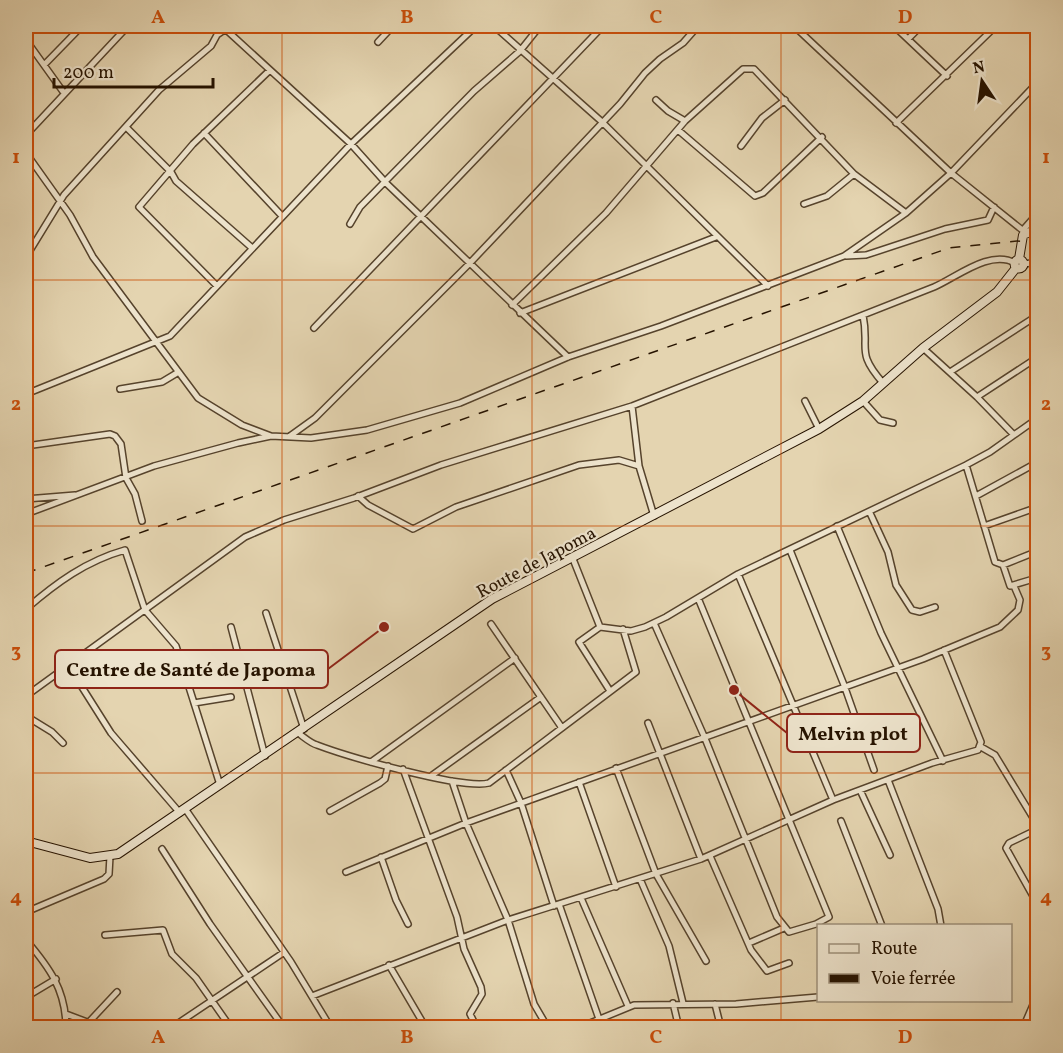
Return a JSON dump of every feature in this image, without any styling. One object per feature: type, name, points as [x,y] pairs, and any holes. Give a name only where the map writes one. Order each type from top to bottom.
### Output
[{"type":"street","points":[[44,65],[82,26]]},
{"type":"street","points":[[26,135],[128,26]]},
{"type":"street","points":[[294,26],[307,29],[310,26]]},
{"type":"street","points":[[378,42],[393,26]]},
{"type":"street","points":[[26,394],[170,336],[251,247],[351,144],[476,26]]},
{"type":"street","points":[[494,26],[601,122],[768,286]]},
{"type":"street","points":[[350,224],[360,207],[474,91],[520,51],[540,26]]},
{"type":"street","points":[[314,328],[603,26]]},
{"type":"street","points":[[289,436],[315,418],[469,264],[620,104],[652,66],[683,43],[698,26]]},
{"type":"street","points":[[794,26],[951,173],[1024,231],[1038,232]]},
{"type":"street","points":[[894,26],[947,76]]},
{"type":"street","points":[[908,39],[921,26]]},
{"type":"street","points":[[896,123],[996,26]]},
{"type":"street","points":[[26,257],[60,200],[159,90],[211,46],[217,35],[226,27],[351,144],[386,183],[519,313],[568,357]]},
{"type":"street","points":[[26,40],[64,93]]},
{"type":"street","points":[[512,305],[606,213],[685,121],[743,69],[750,68],[822,136],[854,174],[906,213]]},
{"type":"street","points":[[217,286],[140,209],[204,133],[270,70]]},
{"type":"street","points":[[26,514],[159,465],[271,436],[325,437],[402,421],[460,403],[568,357],[661,326],[844,256],[906,213],[951,173],[1038,82]]},
{"type":"street","points":[[656,100],[668,111],[685,121]]},
{"type":"street","points":[[741,146],[762,118],[785,100]]},
{"type":"street","points":[[127,128],[171,172],[176,181],[251,247]]},
{"type":"street","points":[[678,130],[755,196],[763,193],[822,136]]},
{"type":"street","points":[[204,133],[282,216]]},
{"type":"street","points":[[26,153],[60,200],[93,257],[177,373],[204,404],[242,425],[271,436]]},
{"type":"street","points":[[804,204],[827,196],[854,174]]},
{"type":"street","points":[[844,256],[866,255],[945,229],[978,223],[991,217],[994,207]]},
{"type":"street","points":[[1024,231],[1038,213]]},
{"type":"street","name":"Route de Japoma","points":[[110,856],[118,854],[137,838],[221,786],[492,599],[654,517],[819,429],[864,400],[922,348],[997,292],[1018,263],[1020,241],[1024,231]]},
{"type":"street","points":[[519,313],[716,237]]},
{"type":"street","points":[[26,696],[245,537],[294,516],[358,496],[463,458],[632,406],[934,287],[979,264],[999,258],[1018,263],[1038,262]]},
{"type":"street","points":[[863,315],[866,332],[865,360],[883,383]]},
{"type":"street","points":[[950,372],[1038,315]]},
{"type":"street","points":[[922,348],[977,397],[1014,435]]},
{"type":"street","points":[[977,397],[1038,357]]},
{"type":"street","points":[[120,389],[162,382],[177,373]]},
{"type":"street","points":[[864,400],[880,420],[893,423]]},
{"type":"street","points":[[805,401],[819,429]]},
{"type":"street","points":[[632,406],[639,466],[654,517]]},
{"type":"street","points":[[610,692],[579,642],[600,627],[631,631],[654,623],[738,574],[837,526],[870,513],[966,465],[1038,418]]},
{"type":"street","points":[[26,446],[112,434],[121,444],[126,478],[135,494],[142,521]]},
{"type":"street","points":[[358,496],[368,506],[413,529],[456,507],[579,465],[619,460],[639,466]]},
{"type":"street","points":[[976,496],[1038,462]]},
{"type":"street","points":[[966,465],[995,562],[1003,565],[1038,551]]},
{"type":"street","points":[[26,499],[77,496]]},
{"type":"street","points":[[984,526],[1038,507]]},
{"type":"street","points":[[870,513],[888,552],[896,585],[912,610],[920,612],[935,607]]},
{"type":"street","points":[[837,526],[881,633],[942,761]]},
{"type":"street","points":[[26,609],[48,589],[90,562],[125,550],[145,610],[176,646],[221,786]]},
{"type":"street","points":[[790,550],[844,685],[874,770]]},
{"type":"street","points":[[573,559],[600,627]]},
{"type":"street","points":[[346,872],[428,837],[791,704],[899,667],[1000,627],[1018,610],[1020,600],[1014,586],[1009,584],[1003,565]]},
{"type":"street","points":[[738,574],[833,800]]},
{"type":"street","points":[[1014,586],[1030,580],[1038,582]]},
{"type":"street","points":[[654,623],[704,736],[777,917],[789,932],[797,931],[829,917],[698,598]]},
{"type":"street","points":[[266,613],[301,731],[315,745],[371,762],[452,781],[483,785],[636,672],[623,629]]},
{"type":"street","points":[[491,624],[562,728]]},
{"type":"street","points":[[231,627],[265,756]]},
{"type":"street","points":[[944,650],[981,747],[995,755],[1038,828],[1009,843],[1006,848],[1038,905]]},
{"type":"street","points":[[371,762],[515,658]]},
{"type":"street","points":[[68,665],[111,733],[183,811],[283,953],[331,1028]]},
{"type":"street","points":[[194,703],[231,697]]},
{"type":"street","points":[[431,776],[541,697]]},
{"type":"street","points":[[26,716],[52,732],[63,743]]},
{"type":"street","points":[[648,723],[701,859]]},
{"type":"street","points":[[312,996],[389,965],[462,940],[508,920],[701,859],[833,800],[981,747]]},
{"type":"street","points":[[330,811],[380,783],[385,778],[388,766]]},
{"type":"street","points":[[615,768],[656,874],[706,961]]},
{"type":"street","points":[[403,769],[462,940],[481,987],[482,994],[470,1014],[477,1028]]},
{"type":"street","points":[[506,770],[521,803],[604,1028]]},
{"type":"street","points":[[888,780],[938,909],[941,924]]},
{"type":"street","points":[[452,781],[466,823],[508,920],[534,1004],[545,1026]]},
{"type":"street","points":[[579,782],[616,887]]},
{"type":"street","points":[[860,790],[890,855]]},
{"type":"street","points":[[841,821],[881,924]]},
{"type":"street","points":[[26,840],[80,856],[110,856],[110,874],[104,879],[26,912]]},
{"type":"street","points":[[162,849],[210,924],[284,1028]]},
{"type":"street","points":[[710,855],[754,957],[766,971],[789,963]]},
{"type":"street","points":[[381,857],[396,900],[408,924]]},
{"type":"street","points":[[640,879],[669,946],[683,1003]]},
{"type":"street","points":[[581,898],[628,1006]]},
{"type":"street","points":[[749,943],[784,928]]},
{"type":"street","points":[[105,935],[163,930],[172,954],[196,978],[231,1028]]},
{"type":"street","points":[[26,940],[56,979],[66,1014],[66,1028]]},
{"type":"street","points":[[171,1028],[283,953]]},
{"type":"street","points":[[389,965],[426,1028]]},
{"type":"street","points":[[26,997],[56,979]]},
{"type":"street","points":[[89,1022],[117,992]]},
{"type":"street","points":[[1023,1028],[1038,993]]},
{"type":"street","points":[[578,1028],[628,1006],[817,998]]},
{"type":"street","points":[[673,1003],[679,1028]]},
{"type":"street","points":[[715,1004],[721,1028]]},
{"type":"street","points":[[66,1014],[103,1028]]},
{"type":"railway","points":[[26,573],[949,248],[1017,241],[1038,242]]},
{"type":"place","name":"Centre de Santé de Japoma","points":[[384,627]]},
{"type":"place","name":"Melvin plot","points":[[734,690]]}]
